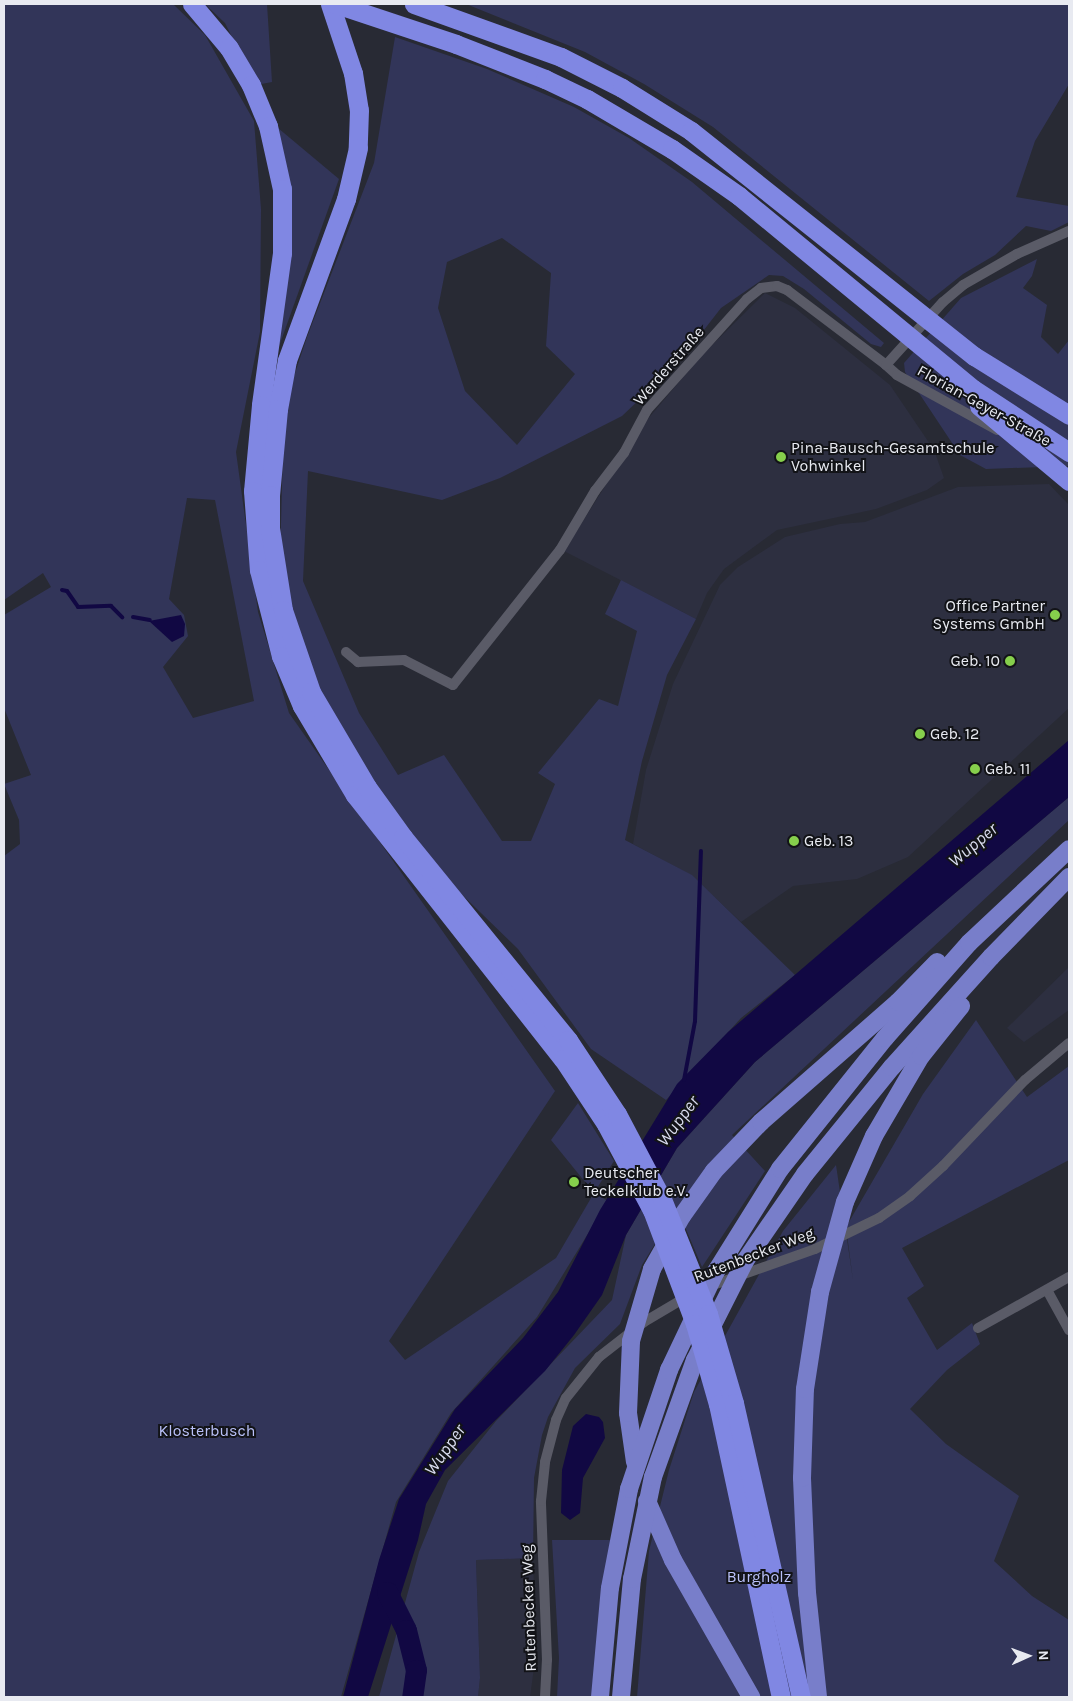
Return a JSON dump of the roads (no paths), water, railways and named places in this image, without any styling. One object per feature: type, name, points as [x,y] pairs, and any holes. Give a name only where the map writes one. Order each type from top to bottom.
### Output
[{"type":"highway","points":[[192,4],[205,17],[229,48],[263,112],[274,147],[282,189],[282,253],[269,407],[270,495],[274,568],[296,654],[311,692],[367,787],[501,968],[588,1095],[652,1210],[695,1324],[743,1474],[801,1697]]},
{"type":"highway","points":[[269,407],[287,360],[300,318],[341,215],[355,166],[358,110],[350,58],[330,4]]},
{"type":"highway","points":[[336,4],[456,44],[536,76],[626,121],[738,196],[922,348],[1002,409],[1069,452]]},
{"type":"highway","points":[[414,4],[561,57],[622,88],[691,131],[913,310],[974,356],[1069,415]]},
{"type":"highway","points":[[922,348],[974,402],[1069,481]]},
{"type":"highway","points":[[600,1697],[610,1588],[629,1489],[655,1404],[698,1304],[715,1272],[758,1202],[818,1118],[969,943],[1069,849]]},
{"type":"highway","points":[[621,1697],[632,1579],[653,1477],[695,1360],[729,1290],[745,1261],[805,1174],[892,1067],[991,957],[1069,876]]},
{"type":"highway","points":[[818,1697],[803,1536],[803,1427],[808,1358],[828,1256],[836,1227],[874,1136],[922,1056],[1004,957],[1069,888]]},
{"type":"highway","points":[[751,1697],[688,1588],[650,1510],[639,1478],[629,1421],[631,1341],[652,1268],[682,1216],[714,1171],[761,1122],[898,1002],[945,954],[969,943]]},
{"type":"highway","points":[[743,1474],[781,1697]]},
{"type":"street","points":[[886,365],[943,302],[963,285],[1009,259],[1069,231]]},
{"type":"street","name":"Werderstraße","points":[[346,652],[358,662],[404,660],[453,685],[560,550],[594,491],[624,453],[647,410],[747,299],[761,288],[777,286],[787,290],[886,365]]},
{"type":"street","name":"Florian-Geyer-Straße","points":[[886,365],[897,375],[1069,470]]},
{"type":"street","name":"Rutenbecker Weg","points":[[544,1697],[547,1660],[541,1532],[542,1480],[556,1420],[583,1374],[619,1340],[694,1294],[726,1278],[815,1249],[879,1218],[910,1196],[936,1172],[1024,1080],[1069,1043]]},
{"type":"street","points":[[978,1328],[1069,1277]]},
{"type":"street","points":[[1047,1290],[1069,1330]]},
{"type":"water","points":[[181,615],[185,624],[184,636],[172,642],[149,621]]},
{"type":"water","points":[[1069,740],[1069,797],[755,1062],[677,1148],[626,1235],[602,1295],[574,1335],[545,1371],[445,1470],[426,1504],[418,1540],[368,1697],[343,1697],[379,1560],[399,1499],[455,1409],[523,1338],[558,1292],[600,1210],[677,1084],[728,1032]]},
{"type":"water","points":[[586,1414],[599,1417],[603,1422],[605,1438],[583,1478],[580,1513],[570,1520],[561,1513],[562,1470],[573,1426]]},
{"type":"waterway","points":[[62,590],[67,591],[78,607],[111,606],[122,617]]},
{"type":"waterway","points":[[133,617],[150,620]]},
{"type":"waterway","points":[[684,1080],[695,1021],[701,851]]},
{"type":"waterway","name":"Wupper","points":[[387,1592],[406,1630],[416,1670],[412,1697]]},
{"type":"place","name":"Pina-Bausch-Gesamtschule Vohwinkel","points":[[781,457]]},
{"type":"place","name":"Office Partner Systems GmbH","points":[[1055,615]]},
{"type":"place","name":"Geb. 10","points":[[1010,661]]},
{"type":"place","name":"Geb. 12","points":[[920,734]]},
{"type":"place","name":"Geb. 11","points":[[975,769]]},
{"type":"place","name":"Geb. 13","points":[[794,841]]},
{"type":"place","name":"Deutscher Teckelklub e.V.","points":[[574,1182]]},
{"type":"park label","name":"Klosterbusch","points":[[207,1431]]},
{"type":"park label","name":"Burgholz","points":[[759,1577]]}]
